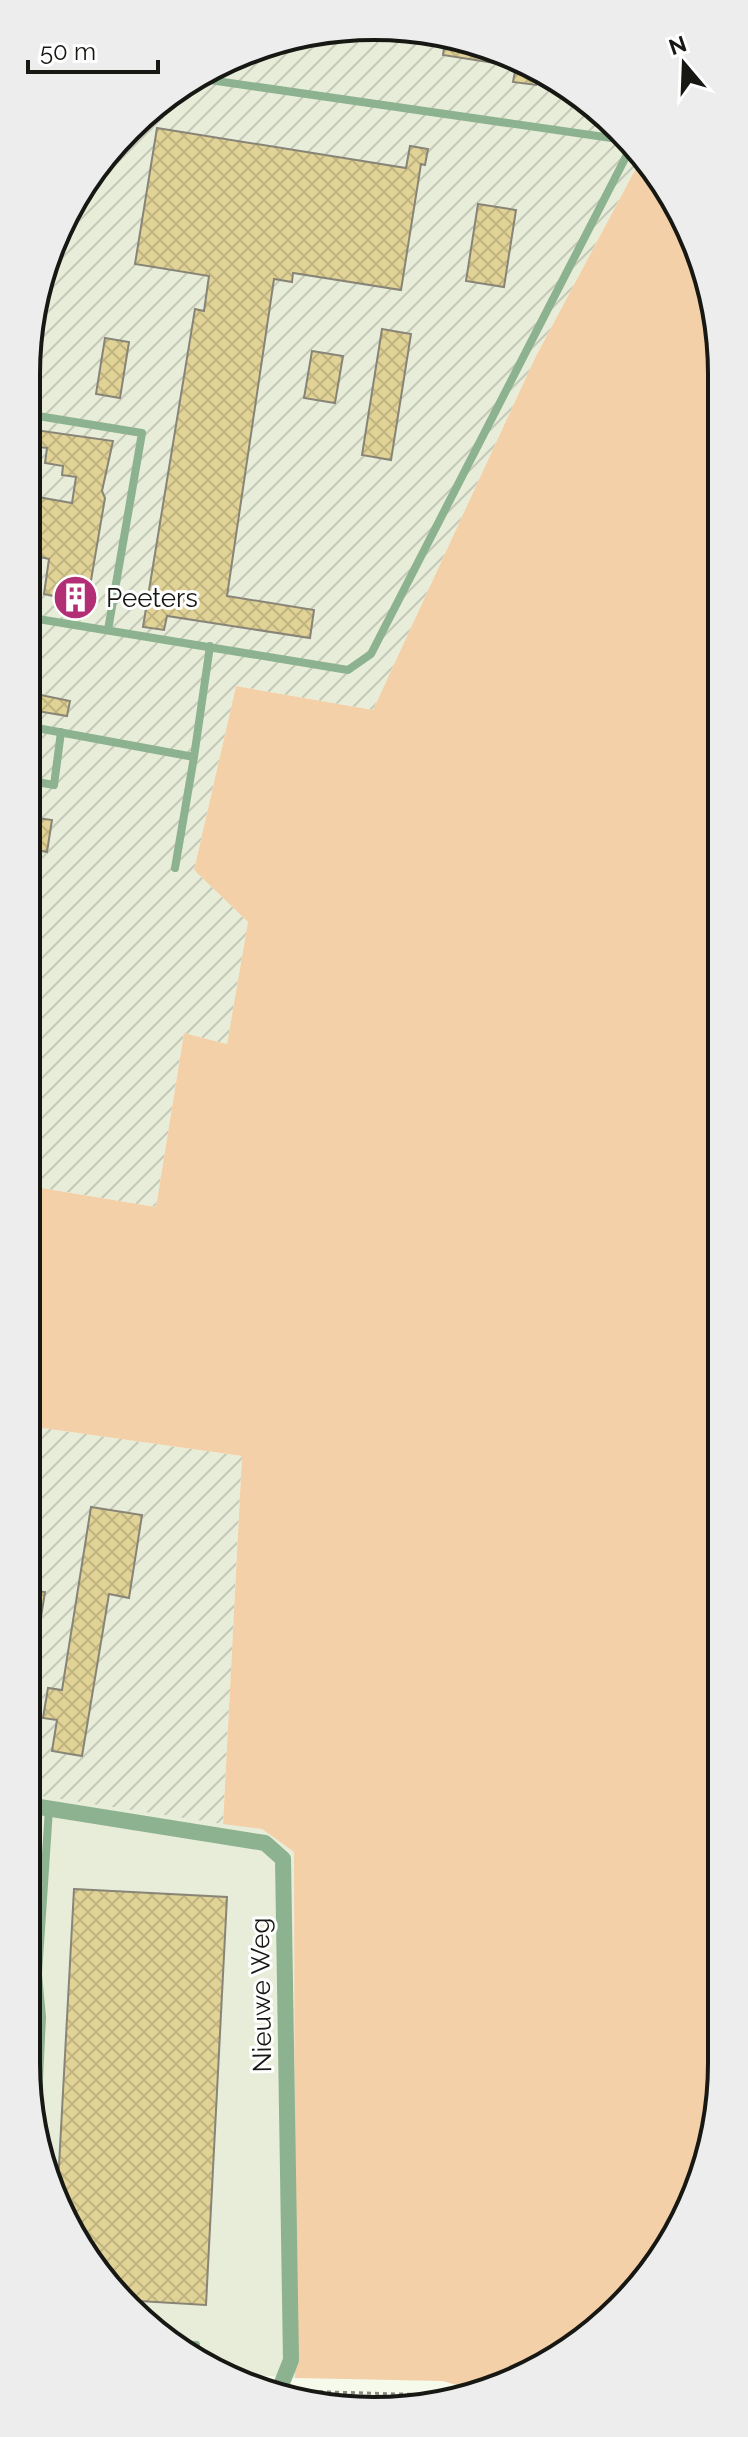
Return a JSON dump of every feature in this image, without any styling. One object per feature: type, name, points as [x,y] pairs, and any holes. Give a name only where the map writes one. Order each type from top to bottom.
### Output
[{"type":"street","name":"Nieuwe Weg","points":[[40,1807],[265,1843],[283,1859],[291,2360],[282,2384]]},
{"type":"lane","points":[[214,81],[611,139]]},
{"type":"lane","points":[[40,619],[348,670],[371,654],[626,155]]},
{"type":"lane","points":[[40,416],[142,433],[108,630]]},
{"type":"lane","points":[[175,868],[210,646]]},
{"type":"lane","points":[[40,728],[194,757]]},
{"type":"lane","points":[[40,783],[54,785],[61,732]]},
{"type":"lane","points":[[40,1944],[49,1809]]},
{"type":"path","points":[[322,2393],[412,2395]]},
{"type":"shaded area","points":[[374,40],[418,43],[460,51],[522,74],[560,96],[610,138],[636,168],[535,358],[373,710],[236,686],[194,870],[248,922],[227,1044],[184,1033],[156,1207],[40,1188],[40,374],[43,330],[51,288],[74,226],[96,188],[138,138],[188,96],[246,65],[309,46]]},
{"type":"shaded area","points":[[636,168],[652,188],[683,246],[702,309],[708,374],[708,2063],[705,2107],[697,2149],[683,2191],[652,2249],[610,2299],[560,2341],[502,2372],[460,2386],[443,2381],[295,2378],[294,1852],[262,1829],[223,1824],[242,1456],[40,1428],[40,1188],[156,1207],[184,1033],[227,1044],[248,922],[194,870],[236,686],[373,710],[535,358]]},
{"type":"shaded area","points":[[40,1428],[242,1456],[223,1824],[41,1796],[40,1812]]},
{"type":"shaded area","points":[[41,1795],[262,1829],[294,1852],[295,2378],[246,2372],[188,2341],[154,2314],[123,2283],[96,2249],[74,2211],[51,2149],[41,2085]]},
{"type":"building","points":[[444,47],[498,64],[443,55]]},
{"type":"building","points":[[515,71],[536,82],[536,85],[513,82]]},
{"type":"building","points":[[157,128],[406,168],[410,146],[428,149],[425,165],[421,164],[401,290],[293,273],[292,282],[274,279],[227,596],[314,610],[310,638],[167,616],[164,630],[143,627],[195,309],[204,311],[209,276],[135,264]]},
{"type":"building","points":[[478,204],[516,210],[504,287],[466,281]]},
{"type":"building","points":[[382,329],[411,334],[391,460],[362,455]]},
{"type":"building","points":[[105,338],[129,342],[120,398],[96,394]]},
{"type":"building","points":[[312,351],[343,356],[335,403],[304,398]]},
{"type":"building","points":[[40,431],[113,441],[102,491],[105,498],[87,604],[44,594],[49,559],[40,557],[40,497],[72,503],[76,477],[62,475],[63,466],[45,463],[47,448],[40,447]]},
{"type":"building","points":[[40,695],[70,701],[67,716],[40,712]]},
{"type":"building","points":[[40,818],[52,820],[47,852],[40,851]]},
{"type":"building","points":[[91,1507],[142,1515],[129,1598],[109,1594],[82,1756],[52,1751],[57,1720],[43,1718],[48,1688],[62,1690]]},
{"type":"building","points":[[40,1591],[45,1592],[40,1617]]},
{"type":"building","points":[[74,1889],[227,1897],[206,2305],[140,2301],[96,2249],[74,2211],[59,2172]]},
{"type":"place","name":"Peeters","points":[[75,598]]}]
